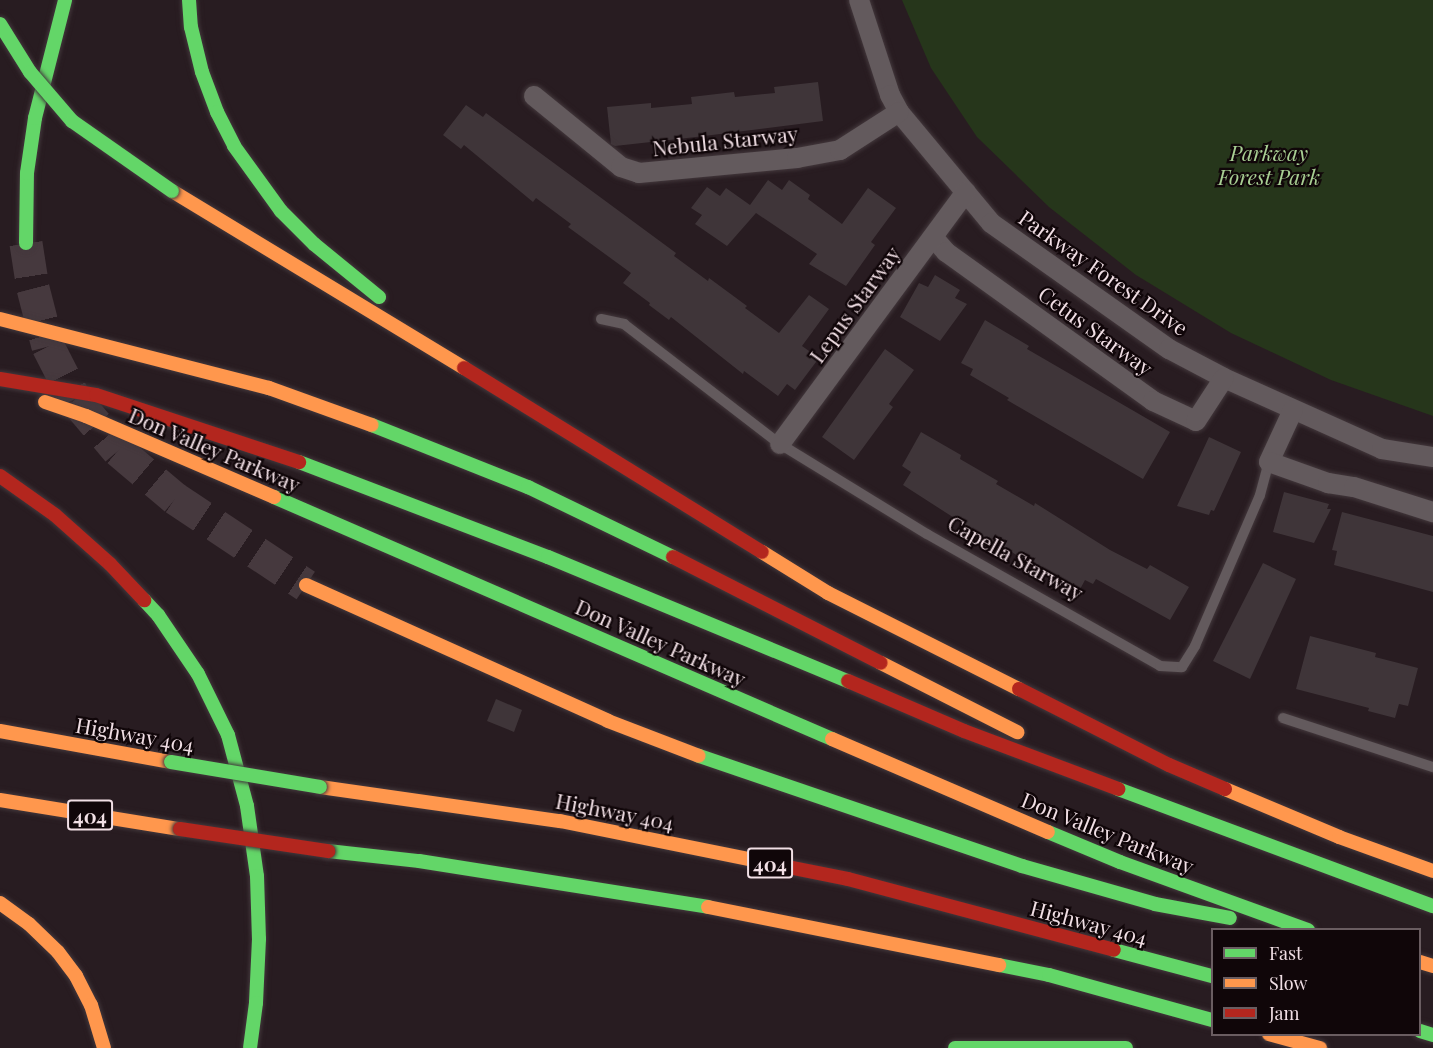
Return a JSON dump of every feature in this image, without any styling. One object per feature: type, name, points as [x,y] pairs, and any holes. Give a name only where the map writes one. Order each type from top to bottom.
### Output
[{"type":"highway","points":[[26,243],[27,173],[35,118],[65,0]]},
{"type":"highway","points":[[189,0],[191,27],[202,72],[217,112],[234,146],[281,211],[314,244],[393,308],[505,393]]},
{"type":"highway","points":[[0,24],[30,72],[72,121],[172,191],[828,593],[1168,765],[1339,837],[1433,871]]},
{"type":"highway","points":[[0,319],[269,388],[412,440],[528,487],[640,540],[1026,736]]},
{"type":"highway","points":[[0,379],[96,395],[276,453],[548,556],[964,731],[1433,906]]},
{"type":"highway","name":"Don Valley Parkway","points":[[0,386],[86,416],[1120,862],[1302,928]]},
{"type":"highway","points":[[0,476],[55,515],[110,564],[158,615],[198,674],[228,735],[247,806],[257,876],[259,939],[256,1003],[250,1048]]},
{"type":"highway","points":[[306,585],[608,721],[737,770],[1033,870],[1155,904],[1282,928]]},
{"type":"highway","name":"Highway 404","points":[[0,731],[320,787],[560,821],[848,879],[1211,976]]},
{"type":"highway","points":[[1046,747],[1160,805]]},
{"type":"highway","name":"404","points":[[0,800],[328,851],[419,861],[652,896],[1049,975],[1211,1020]]},
{"type":"highway","points":[[0,903],[29,924],[58,952],[76,976],[91,1005],[104,1048]]},
{"type":"highway","points":[[239,1030],[259,939]]},
{"type":"highway","points":[[1273,1036],[1320,1048]]},
{"type":"highway","points":[[956,1048],[1005,1046],[1126,1048]]},
{"type":"street","name":"Parkway Forest Drive","points":[[859,0],[890,95],[899,112],[992,223],[1169,349],[1224,378],[1382,449],[1433,458]]},
{"type":"street","name":"Nebula Starway","points":[[534,96],[621,167],[639,173],[797,158],[840,150],[899,112]]},
{"type":"street","name":"Lepus Starway","points":[[780,444],[966,192]]},
{"type":"street","name":"Cetus Starway","points":[[933,237],[946,252],[1153,401],[1196,421],[1224,378]]},
{"type":"street","name":"Capella Starway","points":[[1269,462],[1293,410]]},
{"type":"street","points":[[1269,462],[1328,483],[1354,487],[1433,512]]},
{"type":"lane","name":"Capella Starway","points":[[602,319],[624,324],[780,444],[927,534],[1160,666],[1182,668],[1195,646],[1260,495],[1269,462]]},
{"type":"lane","points":[[1283,718],[1433,767]]},
{"type":"green space","name":"Parkway Forest Park","points":[[902,0],[1433,0],[1433,416],[1331,380],[1231,333],[1136,275],[1049,207],[977,137],[931,68]]},
{"type":"building","points":[[818,82],[823,121],[615,146],[611,144],[607,107],[651,103],[651,108],[692,104],[691,97],[734,92],[735,97],[775,93],[774,87]]},
{"type":"building","points":[[466,105],[483,117],[486,113],[676,253],[674,256],[747,306],[745,308],[779,333],[809,295],[829,309],[802,346],[819,358],[795,390],[787,384],[778,396],[744,371],[743,374],[671,317],[669,320],[623,283],[631,273],[568,227],[571,224],[536,198],[533,202],[464,145],[461,149],[443,135]]},
{"type":"building","points":[[768,180],[782,190],[789,180],[810,195],[808,199],[842,224],[868,188],[896,208],[871,242],[875,245],[846,286],[809,264],[817,254],[756,213],[727,246],[695,224],[702,215],[691,208],[707,187],[720,196],[726,188],[750,205]]},
{"type":"building","points":[[935,275],[960,290],[955,298],[967,304],[940,341],[900,317],[919,283],[928,287]]},
{"type":"building","points":[[985,320],[1029,346],[1027,349],[1170,432],[1143,479],[1007,400],[1009,398],[970,375],[973,369],[961,363]]},
{"type":"building","points":[[885,349],[914,370],[889,404],[893,407],[854,460],[822,437]]},
{"type":"building","points":[[921,432],[961,455],[960,459],[998,481],[996,484],[1034,506],[1035,503],[1110,550],[1147,569],[1150,565],[1189,587],[1170,620],[1096,579],[1093,584],[1085,580],[1078,593],[1002,546],[1000,549],[975,535],[976,532],[903,485],[911,472],[902,466]]},
{"type":"building","points":[[1209,437],[1241,452],[1214,511],[1211,510],[1209,515],[1177,506]]},
{"type":"building","points":[[1284,492],[1329,504],[1327,509],[1331,509],[1314,543],[1273,532]]},
{"type":"building","points":[[1342,512],[1433,536],[1433,592],[1334,565],[1337,551],[1332,550]]},
{"type":"building","points":[[1263,563],[1296,579],[1250,679],[1213,661]]},
{"type":"building","points":[[1310,636],[1376,653],[1375,657],[1418,668],[1408,706],[1399,704],[1395,718],[1368,711],[1369,708],[1296,689]]},
{"type":"building","points":[[496,699],[522,710],[514,732],[487,721]]},
{"type":"tunnel","points":[[26,243],[33,288],[48,346],[75,399],[118,450],[175,498],[306,585]]},
{"type":"traffic: fast","points":[[26,243],[27,173],[35,118],[65,0]]},
{"type":"traffic: fast","points":[[189,0],[191,27],[202,72],[217,112],[234,146],[281,211],[314,244],[379,297]]},
{"type":"traffic: fast","points":[[0,24],[30,72],[72,121],[172,191]]},
{"type":"traffic: fast","points":[[372,425],[528,487],[673,557]]},
{"type":"traffic: fast","points":[[299,462],[548,557],[848,681]]},
{"type":"traffic: fast","points":[[274,497],[832,739]]},
{"type":"traffic: fast","points":[[144,600],[158,615],[198,674],[228,735],[247,806],[257,876],[259,939],[256,1003],[250,1048]]},
{"type":"traffic: fast","points":[[699,756],[1022,866],[1155,904],[1230,918]]},
{"type":"traffic: fast","points":[[171,762],[320,787]]},
{"type":"traffic: fast","points":[[1118,789],[1433,906]]},
{"type":"traffic: fast","points":[[1048,832],[1120,862],[1302,928]]},
{"type":"traffic: fast","points":[[328,851],[419,861],[708,907]]},
{"type":"traffic: fast","points":[[1114,950],[1211,976]]},
{"type":"traffic: fast","points":[[999,965],[1049,975],[1211,1020]]},
{"type":"traffic: fast","points":[[1421,1031],[1433,1035]]},
{"type":"traffic: fast","points":[[955,1048],[1126,1048]]},
{"type":"traffic: slow","points":[[172,191],[464,368]]},
{"type":"traffic: slow","points":[[0,319],[269,388],[372,425]]},
{"type":"traffic: slow","points":[[45,402],[86,416],[274,497]]},
{"type":"traffic: slow","points":[[762,552],[828,593],[1019,689]]},
{"type":"traffic: slow","points":[[306,585],[608,721],[699,756]]},
{"type":"traffic: slow","points":[[881,663],[1017,732]]},
{"type":"traffic: slow","points":[[0,731],[171,762]]},
{"type":"traffic: slow","points":[[832,739],[1048,832]]},
{"type":"traffic: slow","points":[[320,787],[560,821],[773,864]]},
{"type":"traffic: slow","points":[[1225,789],[1339,837],[1433,871]]},
{"type":"traffic: slow","points":[[0,800],[180,829]]},
{"type":"traffic: slow","points":[[0,903],[29,924],[58,952],[76,976],[91,1005],[104,1048]]},
{"type":"traffic: slow","points":[[708,907],[999,965]]},
{"type":"traffic: slow","points":[[1421,962],[1433,966]]},
{"type":"traffic: slow","points":[[1276,1036],[1320,1048]]},
{"type":"traffic: jam","points":[[464,368],[762,552]]},
{"type":"traffic: jam","points":[[0,379],[96,395],[299,462]]},
{"type":"traffic: jam","points":[[0,476],[55,515],[110,564],[144,600]]},
{"type":"traffic: jam","points":[[673,557],[881,663]]},
{"type":"traffic: jam","points":[[848,681],[964,731],[1118,789]]},
{"type":"traffic: jam","points":[[1019,689],[1169,765],[1225,789]]},
{"type":"traffic: jam","points":[[180,829],[328,851]]},
{"type":"traffic: jam","points":[[773,864],[848,879],[1114,950]]}]
